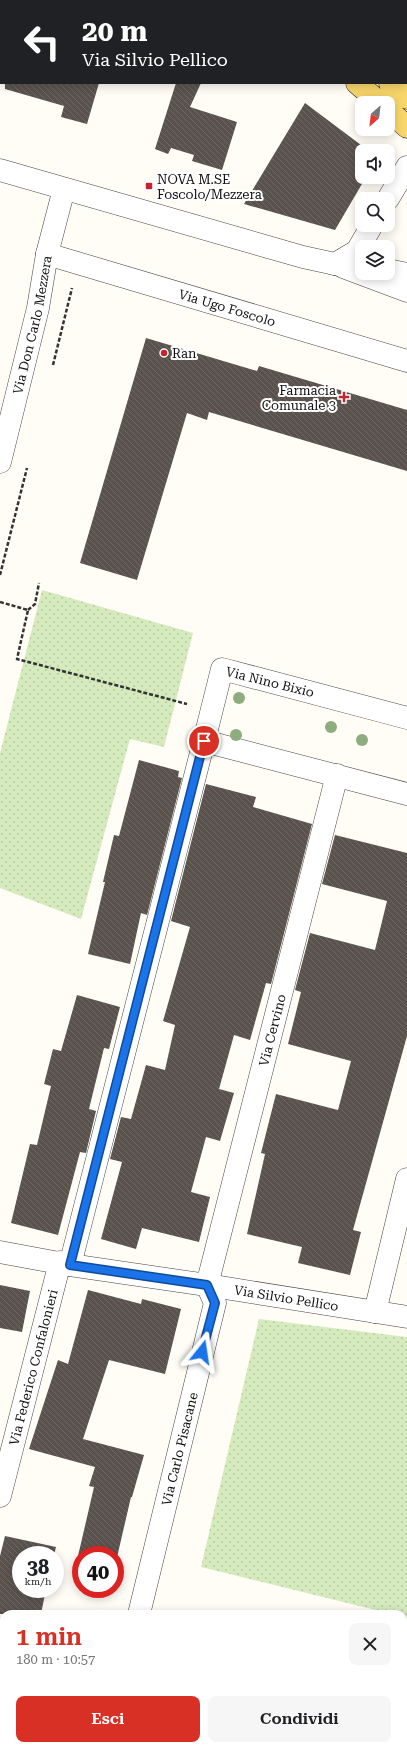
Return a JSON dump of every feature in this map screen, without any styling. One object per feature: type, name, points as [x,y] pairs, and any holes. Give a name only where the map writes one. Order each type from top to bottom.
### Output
[{"type":"main road","points":[[358,84],[372,96]]},
{"type":"main road","points":[[391,84],[407,98]]},
{"type":"main road","points":[[395,116],[407,127]]},
{"type":"street","points":[[392,192],[407,167]]},
{"type":"street","points":[[0,170],[264,246],[335,264],[407,291]]},
{"type":"street","name":"Via Don Carlo Mezzera","points":[[0,462],[38,308],[47,254],[64,189]]},
{"type":"street","points":[[335,264],[357,250],[368,232]]},
{"type":"street","name":"Via Ugo Foscolo","points":[[47,254],[407,361]]},
{"type":"street","points":[[335,264],[355,265]]},
{"type":"street","points":[[395,271],[407,274]]},
{"type":"street","name":"Via Nino Bixio","points":[[204,741],[222,669],[407,718]]},
{"type":"street","points":[[204,741],[407,794]]},
{"type":"street","name":"Via Federico Confalonieri","points":[[0,1496],[65,1264],[204,741]]},
{"type":"street","name":"Via Cervino","points":[[207,1285],[337,775]]},
{"type":"street","points":[[374,1312],[407,1179]]},
{"type":"street","name":"Via Silvio Pellico","points":[[0,1252],[65,1264],[407,1317]]},
{"type":"street","name":"Via Carlo Pisacane","points":[[140,1610],[215,1303],[207,1285]]},
{"type":"path","points":[[39,583],[35,604],[28,610],[17,659],[211,710]]},
{"type":"path","points":[[0,602],[28,610]]},
{"type":"green space","points":[[42,590],[193,633],[164,747],[130,739],[81,919],[0,888],[0,753]]},
{"type":"green space","points":[[259,1319],[407,1337],[407,1610],[376,1610],[201,1567]]},
{"type":"building","points":[[5,84],[99,84],[87,124],[61,117],[64,106],[5,89]]},
{"type":"building","points":[[176,84],[201,84],[190,107],[237,122],[222,170],[192,161],[194,155],[171,148],[168,154],[155,149]]},
{"type":"building","points":[[305,103],[360,144],[355,144],[355,184],[362,184],[357,192],[355,192],[355,196],[335,230],[244,204]]},
{"type":"building","points":[[146,338],[257,371],[259,366],[407,410],[407,471],[209,412],[207,420],[187,413],[137,580],[80,563]]},
{"type":"building","points":[[139,760],[179,771],[178,777],[182,778],[147,915],[141,913],[130,964],[88,954],[105,882],[103,882],[114,835],[119,836]]},
{"type":"building","points":[[206,784],[256,797],[253,807],[312,824],[271,984],[266,983],[250,1040],[234,1035],[219,1089],[234,1093],[220,1141],[206,1137],[191,1192],[210,1197],[199,1242],[142,1228],[136,1249],[101,1239],[122,1162],[110,1159],[121,1117],[131,1119],[146,1065],[165,1070],[175,1025],[163,1021],[190,927],[171,921]]},
{"type":"building","points":[[335,835],[407,853],[407,1036],[353,1230],[361,1232],[350,1275],[298,1263],[302,1247],[247,1234],[265,1154],[261,1153],[276,1094],[338,1110],[351,1061],[288,1044],[301,992],[295,990],[310,933],[375,950],[387,901],[322,884]]},
{"type":"building","points":[[77,995],[120,1007],[109,1049],[104,1048],[89,1109],[96,1111],[86,1153],[80,1152],[58,1235],[11,1223],[30,1144],[37,1145],[51,1086],[44,1084],[53,1049],[61,1051]]},
{"type":"building","points":[[0,1285],[30,1291],[22,1332],[0,1328]]},
{"type":"building","points":[[88,1290],[141,1304],[142,1299],[181,1309],[165,1374],[109,1360],[83,1439],[144,1455],[131,1497],[120,1546],[80,1546],[94,1487],[89,1486],[95,1467],[29,1449],[58,1360],[68,1364]]},
{"type":"building","points":[[5,1536],[51,1546],[12,1546],[12,1598],[44,1598],[42,1610],[0,1610],[0,1556]]},
{"type":"place","name":"NOVA M.SE Foscolo/Mezzera","points":[[149,186]]},
{"type":"place","name":"Ran","points":[[164,353]]},
{"type":"place","name":"Farmacia Comunale 3","points":[[344,397]]},
{"type":"route","points":[[202,1352],[215,1303],[207,1285],[70,1265],[204,741]]}]
